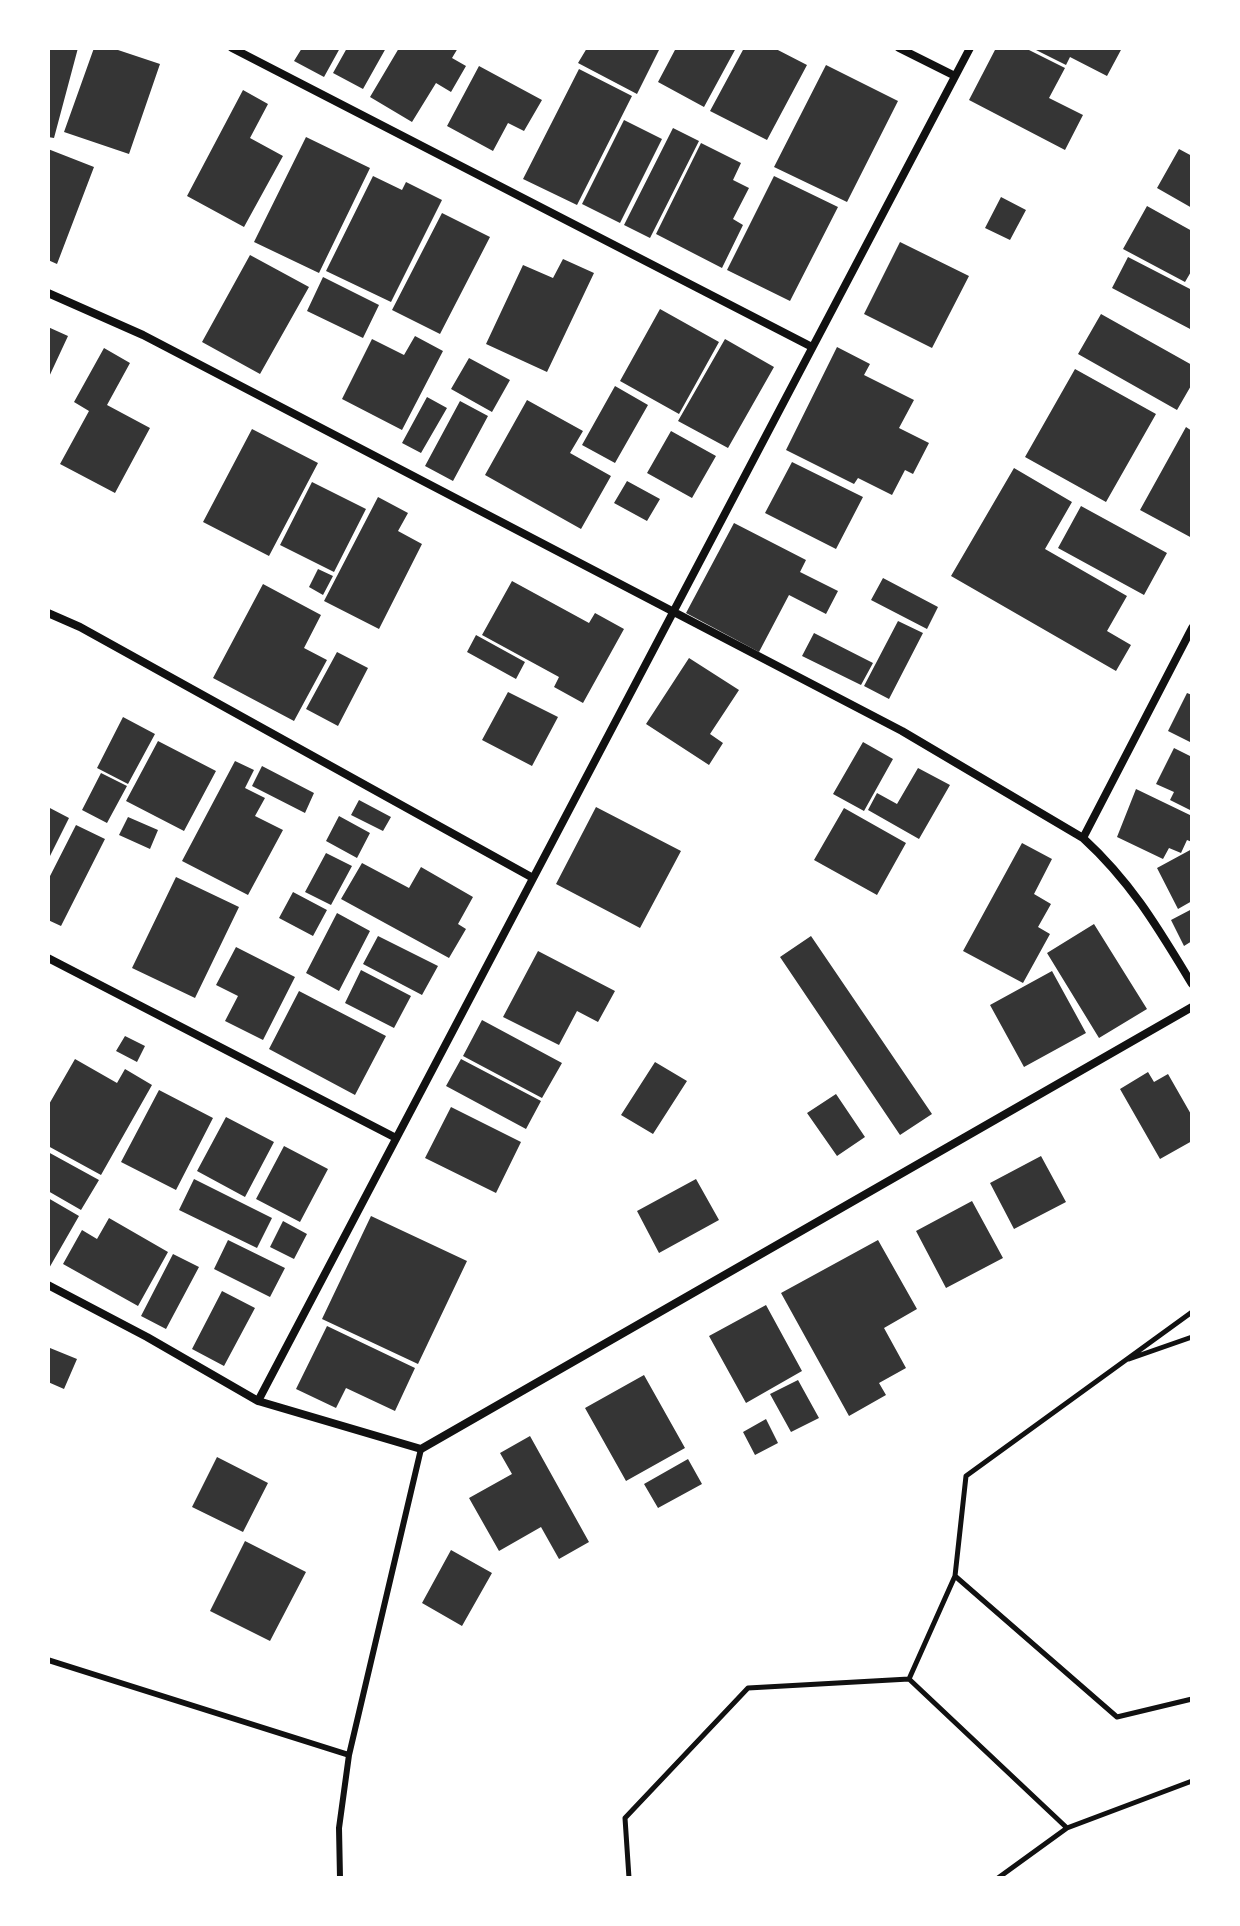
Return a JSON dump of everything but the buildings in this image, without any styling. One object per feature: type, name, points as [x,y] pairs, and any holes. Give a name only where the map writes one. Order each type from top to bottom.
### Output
[{"type":"street","points":[[232,48],[812,347]]},
{"type":"street","points":[[899,48],[955,76]]},
{"type":"street","points":[[258,1401],[970,48]]},
{"type":"street","points":[[48,293],[143,335],[902,731],[1083,838],[1108,861],[1143,904],[1192,984]]},
{"type":"street","points":[[48,613],[80,627],[533,878]]},
{"type":"street","points":[[1083,838],[1192,628]]},
{"type":"street","points":[[48,958],[396,1138]]},
{"type":"street","points":[[48,1285],[258,1401],[421,1449],[1192,1007]]},
{"type":"lane","points":[[340,1878],[339,1828],[349,1755],[421,1449]]},
{"type":"lane","points":[[48,1660],[349,1755]]},
{"type":"path","points":[[909,1679],[955,1576],[966,1476],[1192,1312]]},
{"type":"path","points":[[1121,1362],[1192,1337]]},
{"type":"path","points":[[955,1576],[1117,1717],[1192,1699]]},
{"type":"path","points":[[629,1878],[625,1818],[748,1688],[909,1679],[1067,1828]]},
{"type":"path","points":[[998,1878],[1067,1828],[1192,1781]]}]
